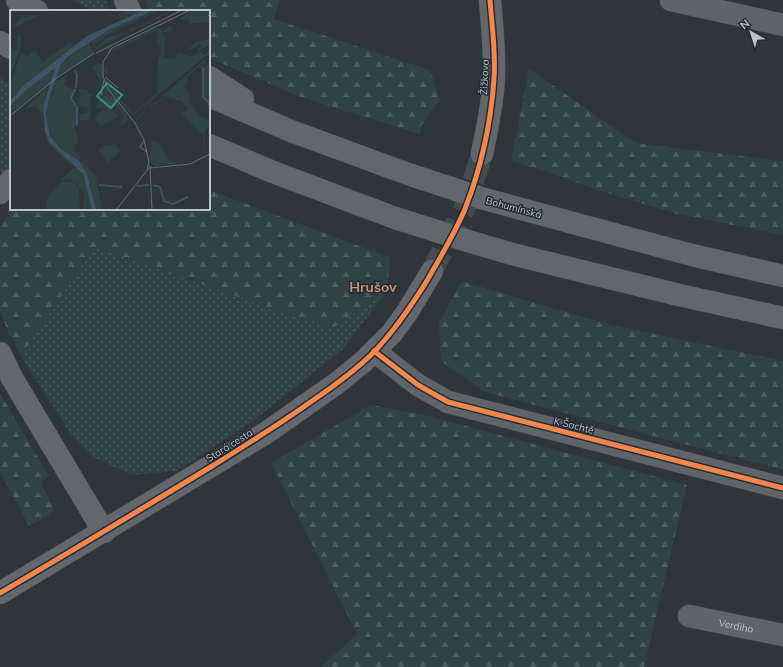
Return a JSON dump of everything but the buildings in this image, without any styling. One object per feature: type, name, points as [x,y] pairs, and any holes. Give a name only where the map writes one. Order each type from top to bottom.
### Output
[{"type":"main road","points":[[17,0],[35,10]]},
{"type":"main road","points":[[125,0],[130,10]]},
{"type":"main road","name":"Žižkova","points":[[482,154],[492,99],[494,77],[494,45],[490,0]]},
{"type":"main road","points":[[0,42],[10,47]]},
{"type":"main road","points":[[210,78],[290,131]]},
{"type":"main road","name":"Bohumínská","points":[[210,96],[290,131],[408,174],[480,198],[692,255],[783,276]]},
{"type":"main road","points":[[210,145],[273,172]]},
{"type":"main road","points":[[210,152],[245,162],[395,218],[512,254],[671,294],[783,318]]},
{"type":"main road","points":[[0,193],[10,181]]},
{"type":"main road","name":"Stará cesta","points":[[0,594],[104,532],[290,417],[353,371],[392,332],[408,312],[432,271]]},
{"type":"main road","points":[[0,353],[12,378],[104,532]]},
{"type":"street","points":[[671,0],[783,24]]},
{"type":"street","name":"K Šachtě","points":[[374,351],[418,385],[448,402],[783,488]]},
{"type":"street","name":"Verdiho","points":[[689,616],[783,635]]},
{"type":"green space","points":[[73,0],[106,0],[110,10],[92,10]]},
{"type":"green space","points":[[146,0],[280,0],[274,19],[430,70],[440,99],[421,126],[420,134],[303,98],[210,58],[210,10],[149,10]]},
{"type":"green space","points":[[529,69],[636,143],[783,161],[783,235],[677,214],[597,190],[511,161]]},
{"type":"green space","points":[[0,78],[10,83],[10,165],[0,177]]},
{"type":"green space","points":[[210,190],[391,258],[386,293],[331,329],[94,247],[21,356],[7,329],[0,310],[0,228],[10,209],[210,210]]},
{"type":"green space","points":[[94,247],[331,329],[386,293],[343,349],[253,421],[177,471],[133,475],[92,456],[70,433],[21,356]]},
{"type":"green space","points":[[462,281],[611,325],[783,361],[783,470],[485,392],[441,361],[439,323]]},
{"type":"green space","points":[[0,393],[49,476],[41,482],[54,509],[47,517],[29,526],[0,472]]},
{"type":"green space","points":[[371,405],[429,416],[687,485],[644,667],[321,667],[357,634],[271,463]]},
{"type":"tunnel","points":[[432,271],[464,209],[482,154]]},
{"type":"cycle path","points":[[0,593],[214,465],[288,418],[352,372],[367,359],[389,335],[416,298],[448,244],[465,209],[476,177],[488,128],[493,95],[494,49],[490,0]]},
{"type":"cycle path","points":[[374,351],[418,385],[448,402],[783,488]]},
{"type":"district","name":"Hrušov","points":[[373,287]]}]
